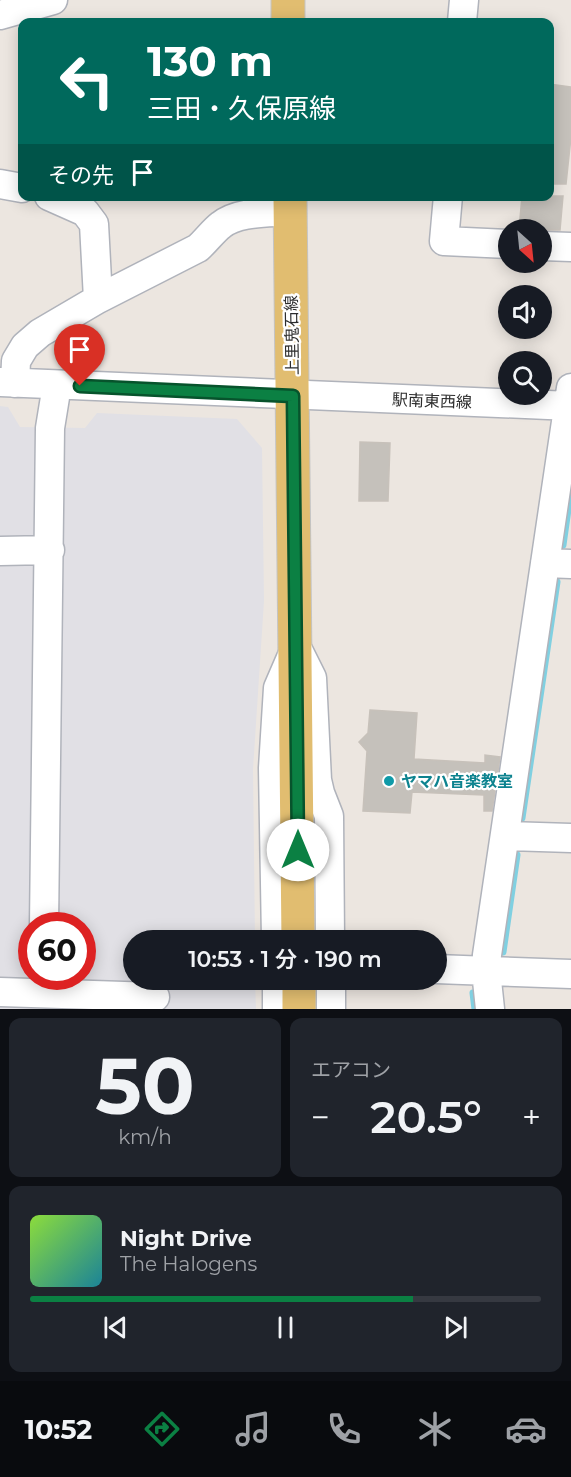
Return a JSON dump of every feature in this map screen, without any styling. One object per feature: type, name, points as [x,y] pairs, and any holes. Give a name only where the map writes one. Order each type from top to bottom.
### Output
[{"type":"main road","points":[[288,0],[288,18]]},
{"type":"main road","name":"上里鬼石線","points":[[290,204],[298,930]]},
{"type":"main road","points":[[299,990],[299,1009]]},
{"type":"street","points":[[0,15],[53,0]]},
{"type":"street","points":[[462,18],[464,0]]},
{"type":"street","points":[[0,184],[18,187]]},
{"type":"street","points":[[60,201],[85,212],[93,224],[98,299]]},
{"type":"street","points":[[448,201],[444,242],[498,244]]},
{"type":"street","points":[[8,383],[16,361],[25,346],[40,333],[98,299],[198,248],[222,224],[238,217],[290,204]]},
{"type":"street","points":[[552,246],[571,247]]},
{"type":"street","name":"駅南東西線","points":[[8,383],[293,396],[570,400]]},
{"type":"street","points":[[44,912],[51,428],[57,385]]},
{"type":"street","points":[[490,1009],[486,971],[487,955],[505,836],[558,563],[570,400]]},
{"type":"street","points":[[0,551],[50,550]]},
{"type":"street","points":[[276,930],[273,768],[278,688],[296,646]]},
{"type":"street","points":[[296,646],[312,678],[317,780],[329,816],[330,930]]},
{"type":"street","points":[[505,836],[571,838]]},
{"type":"street","points":[[447,969],[571,974]]},
{"type":"street","points":[[277,990],[277,1009]]},
{"type":"street","points":[[331,990],[331,1009]]},
{"type":"street","points":[[0,992],[155,997]]},
{"type":"shaded area","points":[[0,406],[8,407],[20,427],[85,428],[97,413],[237,419],[262,448],[264,601],[253,769],[255,930],[123,930],[123,990],[255,990],[256,1009],[0,1009]]},
{"type":"building","points":[[554,85],[571,87],[571,137],[566,184],[554,184]]},
{"type":"building","points":[[554,196],[563,196],[560,230],[552,230],[552,219],[520,219],[522,201],[554,201]]},
{"type":"building","points":[[360,442],[390,443],[388,501],[359,501]]},
{"type":"building","name":"ヤマハ音楽教室","points":[[370,710],[417,713],[414,759],[485,763],[485,755],[500,757],[492,811],[484,811],[484,795],[412,792],[410,813],[363,811],[367,751],[359,742],[368,733]]},
{"type":"waterway","points":[[563,545],[571,488]]},
{"type":"waterway","points":[[522,818],[557,582]]},
{"type":"waterway","points":[[503,952],[517,855]]},
{"type":"waterway","points":[[473,993],[475,1009]]},
{"type":"place","name":"ヤマハ音楽教室","points":[[389,781]]},
{"type":"route","points":[[80,386],[293,396],[298,850]]}]
